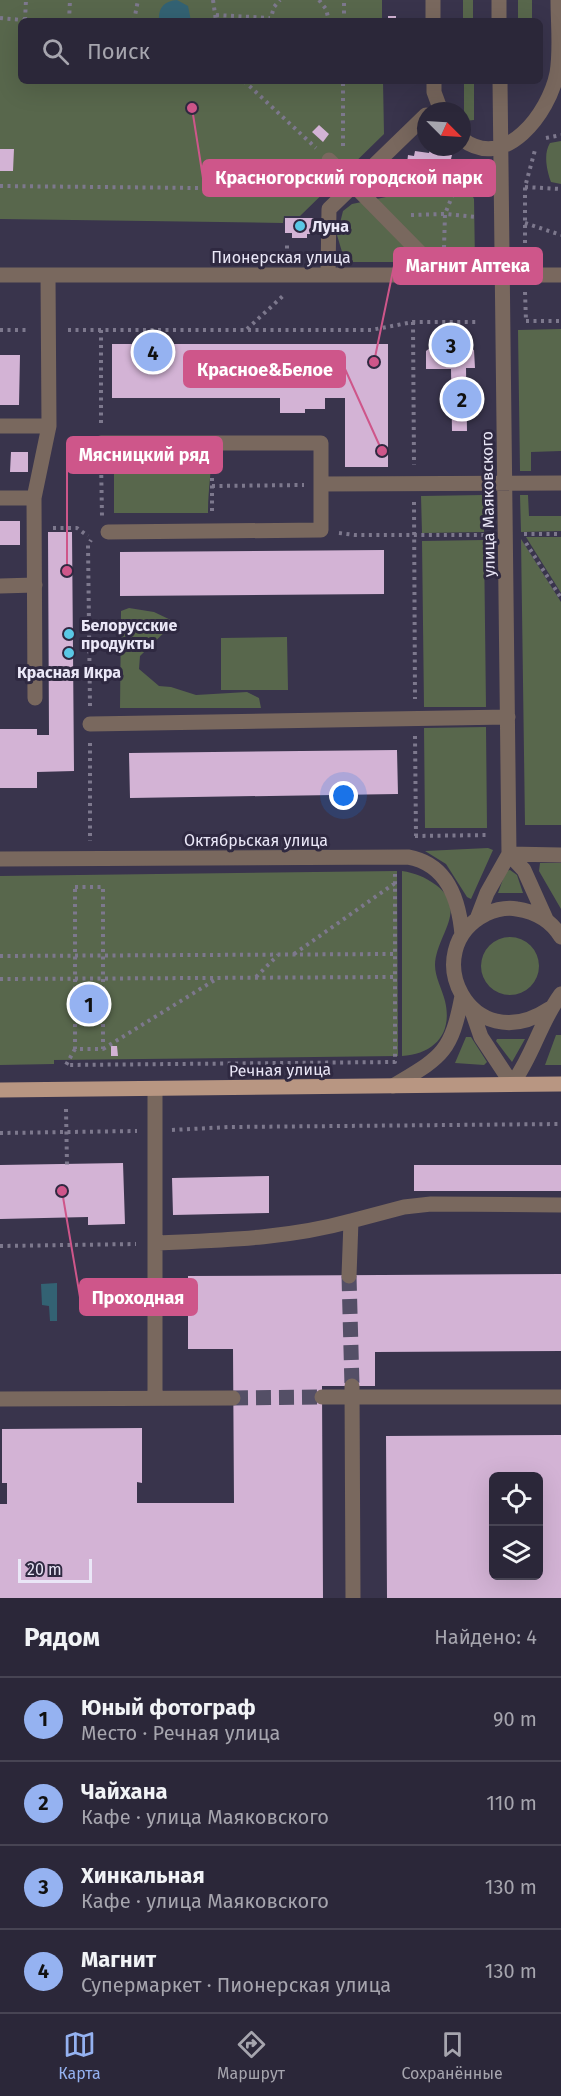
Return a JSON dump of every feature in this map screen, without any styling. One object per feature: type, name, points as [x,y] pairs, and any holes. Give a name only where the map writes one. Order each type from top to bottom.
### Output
[{"type":"main road","name":"Речная улица","points":[[0,1090],[561,1084]]},
{"type":"street","points":[[433,0],[433,18]]},
{"type":"street","points":[[499,0],[499,18]]},
{"type":"street","points":[[471,144],[479,148],[500,149],[512,144],[549,97],[559,62],[558,0]]},
{"type":"street","points":[[434,84],[436,102]]},
{"type":"street","name":"улица Маяковского","points":[[500,84],[509,854]]},
{"type":"street","points":[[328,275],[328,209],[417,124]]},
{"type":"street","points":[[329,160],[442,275]]},
{"type":"street","name":"Пионерская улица","points":[[0,275],[561,274]]},
{"type":"street","points":[[35,698],[34,498],[49,426],[48,275]]},
{"type":"street","points":[[0,426],[49,426]]},
{"type":"street","points":[[101,443],[321,443],[321,530],[103,530]]},
{"type":"street","points":[[321,484],[561,483]]},
{"type":"street","points":[[0,498],[34,498]]},
{"type":"street","points":[[0,586],[35,585]]},
{"type":"street","points":[[90,724],[508,717]]},
{"type":"street","points":[[509,854],[561,855]]},
{"type":"street","points":[[477,919],[491,885],[509,854]]},
{"type":"street","points":[[509,854],[524,870],[546,919],[561,937]]},
{"type":"street","name":"Октябрьская улица","points":[[0,859],[408,857],[431,864],[452,889],[459,908],[462,935]]},
{"type":"street","points":[[546,919],[530,911],[512,908],[493,910],[477,919],[462,935],[454,955],[454,976],[481,1037],[512,1084],[525,1066],[549,1009]]},
{"type":"street","points":[[466,1002],[486,1018],[502,1023],[519,1023],[535,1019],[549,1009],[561,994]]},
{"type":"street","points":[[393,1086],[444,1052],[466,1002]]},
{"type":"street","points":[[155,1089],[155,1398]]},
{"type":"street","points":[[155,1244],[253,1239],[310,1232],[404,1207],[431,1204],[561,1205]]},
{"type":"street","points":[[349,1276],[351,1221]]},
{"type":"street","points":[[352,1392],[353,1598]]},
{"type":"street","points":[[322,1397],[352,1392],[561,1397]]},
{"type":"street","points":[[0,1399],[233,1398]]},
{"type":"path","points":[[25,18],[26,0]]},
{"type":"path","points":[[69,18],[70,0]]},
{"type":"path","points":[[135,18],[138,0]]},
{"type":"path","points":[[213,0],[216,18]]},
{"type":"path","points":[[271,18],[280,0]]},
{"type":"path","points":[[319,0],[326,9],[328,18]]},
{"type":"path","points":[[344,0],[344,18]]},
{"type":"path","points":[[0,18],[18,19]]},
{"type":"path","points":[[247,84],[329,160]]},
{"type":"path","points":[[0,186],[299,189],[344,145],[343,84]]},
{"type":"path","points":[[544,139],[561,135]]},
{"type":"path","points":[[536,147],[528,166],[525,187],[561,189]]},
{"type":"path","points":[[442,275],[446,214],[464,167]]},
{"type":"path","points":[[383,215],[446,214],[477,217]]},
{"type":"path","points":[[525,223],[561,235]]},
{"type":"path","points":[[287,244],[287,261]]},
{"type":"path","points":[[246,330],[286,293]]},
{"type":"path","points":[[515,321],[561,321]]},
{"type":"path","points":[[0,330],[371,330],[413,322],[477,322]]},
{"type":"path","points":[[413,322],[416,836]]},
{"type":"path","points":[[90,846],[88,545],[103,530],[101,330]]},
{"type":"path","points":[[212,443],[212,531]]},
{"type":"path","points":[[212,486],[321,484]]},
{"type":"path","points":[[35,528],[77,528],[92,539]]},
{"type":"path","points":[[321,530],[356,535],[490,535]]},
{"type":"path","points":[[561,534],[520,534],[561,598]]},
{"type":"path","points":[[103,1049],[103,887],[75,887],[75,1049],[66,1065],[395,1062],[395,870]]},
{"type":"path","points":[[293,955],[395,883]]},
{"type":"path","points":[[0,956],[394,954]]},
{"type":"path","points":[[256,978],[278,955]]},
{"type":"path","points":[[0,979],[395,977]]},
{"type":"path","points":[[75,1049],[103,1049],[218,978]]},
{"type":"path","points":[[66,1109],[67,1165]]},
{"type":"path","points":[[0,1133],[156,1131],[229,1127],[561,1124]]},
{"type":"path","points":[[0,1246],[155,1244]]},
{"type":"green space","points":[[0,0],[382,0],[382,18],[18,18],[18,84],[383,84],[384,134],[300,216],[284,216],[283,223],[0,219]]},
{"type":"green space","points":[[463,0],[473,0],[473,18],[463,18]]},
{"type":"green space","points":[[518,0],[532,0],[532,18],[518,18]]},
{"type":"green space","points":[[464,84],[474,84],[474,120],[471,120],[471,102],[464,102]]},
{"type":"green space","points":[[561,141],[561,184],[551,182],[546,157],[550,143]]},
{"type":"green space","points":[[394,170],[403,170],[403,177],[467,184],[474,199],[475,262],[345,262],[337,235],[343,211],[352,204],[386,197]]},
{"type":"green space","points":[[561,329],[561,451],[531,452],[531,471],[520,471],[518,330]]},
{"type":"green space","points":[[129,438],[211,439],[208,513],[114,513],[114,453]]},
{"type":"green space","points":[[484,495],[484,532],[422,533],[421,496]]},
{"type":"green space","points":[[520,495],[528,495],[529,516],[561,516],[561,531],[521,532]]},
{"type":"green space","points":[[526,537],[561,537],[561,593]]},
{"type":"green space","points":[[521,539],[561,602],[561,825],[525,825]]},
{"type":"green space","points":[[484,540],[486,707],[424,707],[422,541]]},
{"type":"green space","points":[[129,608],[154,612],[175,622],[140,656],[139,669],[159,686],[171,687],[196,695],[247,692],[259,698],[261,708],[120,708],[121,611]]},
{"type":"green space","points":[[287,637],[288,690],[221,690],[221,638]]},
{"type":"green space","points":[[486,727],[487,828],[425,828],[424,728]]},
{"type":"green space","points":[[488,848],[493,850],[471,899],[467,897],[446,864],[425,851]]},
{"type":"green space","points":[[540,863],[561,863],[561,909],[539,871]]},
{"type":"green space","points":[[510,870],[517,875],[523,893],[498,893],[506,871]]},
{"type":"green space","points":[[397,871],[398,1056],[54,1060],[54,1064],[0,1065],[0,876]]},
{"type":"green space","points":[[402,871],[420,876],[436,885],[445,894],[450,904],[450,913],[435,965],[447,1013],[443,1032],[432,1046],[423,1051],[402,1056]]},
{"type":"green space","points":[[510,937],[521,939],[534,950],[539,966],[537,977],[526,990],[510,995],[499,993],[486,982],[481,966],[483,955],[494,942]]},
{"type":"green space","points":[[556,1035],[561,1035],[561,1065],[545,1065]]},
{"type":"green space","points":[[466,1037],[471,1037],[487,1062],[484,1065],[455,1063]]},
{"type":"green space","points":[[497,1039],[525,1039],[512,1062],[496,1041]]},
{"type":"water","points":[[177,0],[188,6],[190,18],[159,18],[163,6]]},
{"type":"water","points":[[57,1283],[57,1321],[50,1321],[49,1306],[42,1305],[41,1284]]},
{"type":"building","points":[[319,125],[329,134],[323,142],[312,132]]},
{"type":"building","points":[[0,149],[14,149],[13,171],[0,171]]},
{"type":"building","points":[[415,151],[417,156],[452,156],[451,159],[458,160],[456,177],[406,172],[408,155],[414,156]]},
{"type":"building","name":"Луна","points":[[285,218],[314,218],[314,234],[307,234],[307,238],[292,238],[292,233],[285,233]]},
{"type":"building","points":[[445,336],[456,336],[474,350],[475,368],[466,368],[467,431],[452,431],[451,369],[426,369],[426,351]]},
{"type":"building","points":[[112,344],[388,344],[388,467],[345,467],[345,398],[325,398],[325,409],[305,409],[305,413],[280,413],[280,398],[112,398]]},
{"type":"building","points":[[0,355],[20,355],[19,405],[0,405]]},
{"type":"building","points":[[11,452],[28,452],[28,472],[10,472]]},
{"type":"building","points":[[0,521],[20,521],[20,545],[0,545]]},
{"type":"building","points":[[48,532],[72,532],[74,771],[37,772],[37,788],[0,788],[0,729],[37,729],[37,735],[49,735]]},
{"type":"building","points":[[384,550],[384,594],[120,596],[120,552]]},
{"type":"building","points":[[397,750],[398,794],[130,798],[129,753]]},
{"type":"building","points":[[111,1046],[117,1046],[118,1056],[111,1056]]},
{"type":"building","points":[[123,1163],[125,1224],[88,1225],[88,1217],[0,1219],[0,1165]]},
{"type":"building","points":[[414,1165],[561,1165],[561,1191],[414,1191]]},
{"type":"building","points":[[269,1176],[269,1213],[173,1215],[172,1178]]},
{"type":"building","points":[[561,1274],[561,1351],[375,1352],[375,1386],[322,1386],[323,1598],[0,1598],[0,1504],[7,1504],[7,1483],[2,1483],[2,1429],[142,1428],[142,1483],[137,1482],[137,1503],[234,1503],[233,1349],[188,1349],[188,1276]]},
{"type":"building","points":[[561,1435],[561,1598],[387,1598],[386,1436]]},
{"type":"tunnel","points":[[349,1276],[352,1386]]},
{"type":"tunnel","points":[[233,1398],[322,1397]]},
{"type":"place","name":"Красногорский городской парк","points":[[192,108]]},
{"type":"place","name":"Луна","points":[[300,226]]},
{"type":"place","name":"Хинкальная","points":[[451,345]]},
{"type":"place","name":"Магнит","points":[[153,352]]},
{"type":"place","name":"Магнит Аптека","points":[[374,362]]},
{"type":"place","name":"Чайхана","points":[[462,399]]},
{"type":"place","name":"Красное&Белое","points":[[382,451]]},
{"type":"place","name":"Мясницкий ряд","points":[[67,571]]},
{"type":"place","name":"Белорусские продукты","points":[[69,634]]},
{"type":"place","name":"Красная Икра","points":[[69,653]]},
{"type":"place","name":"Юный фотограф","points":[[89,1004]]},
{"type":"place","name":"Проходная","points":[[62,1191]]}]
